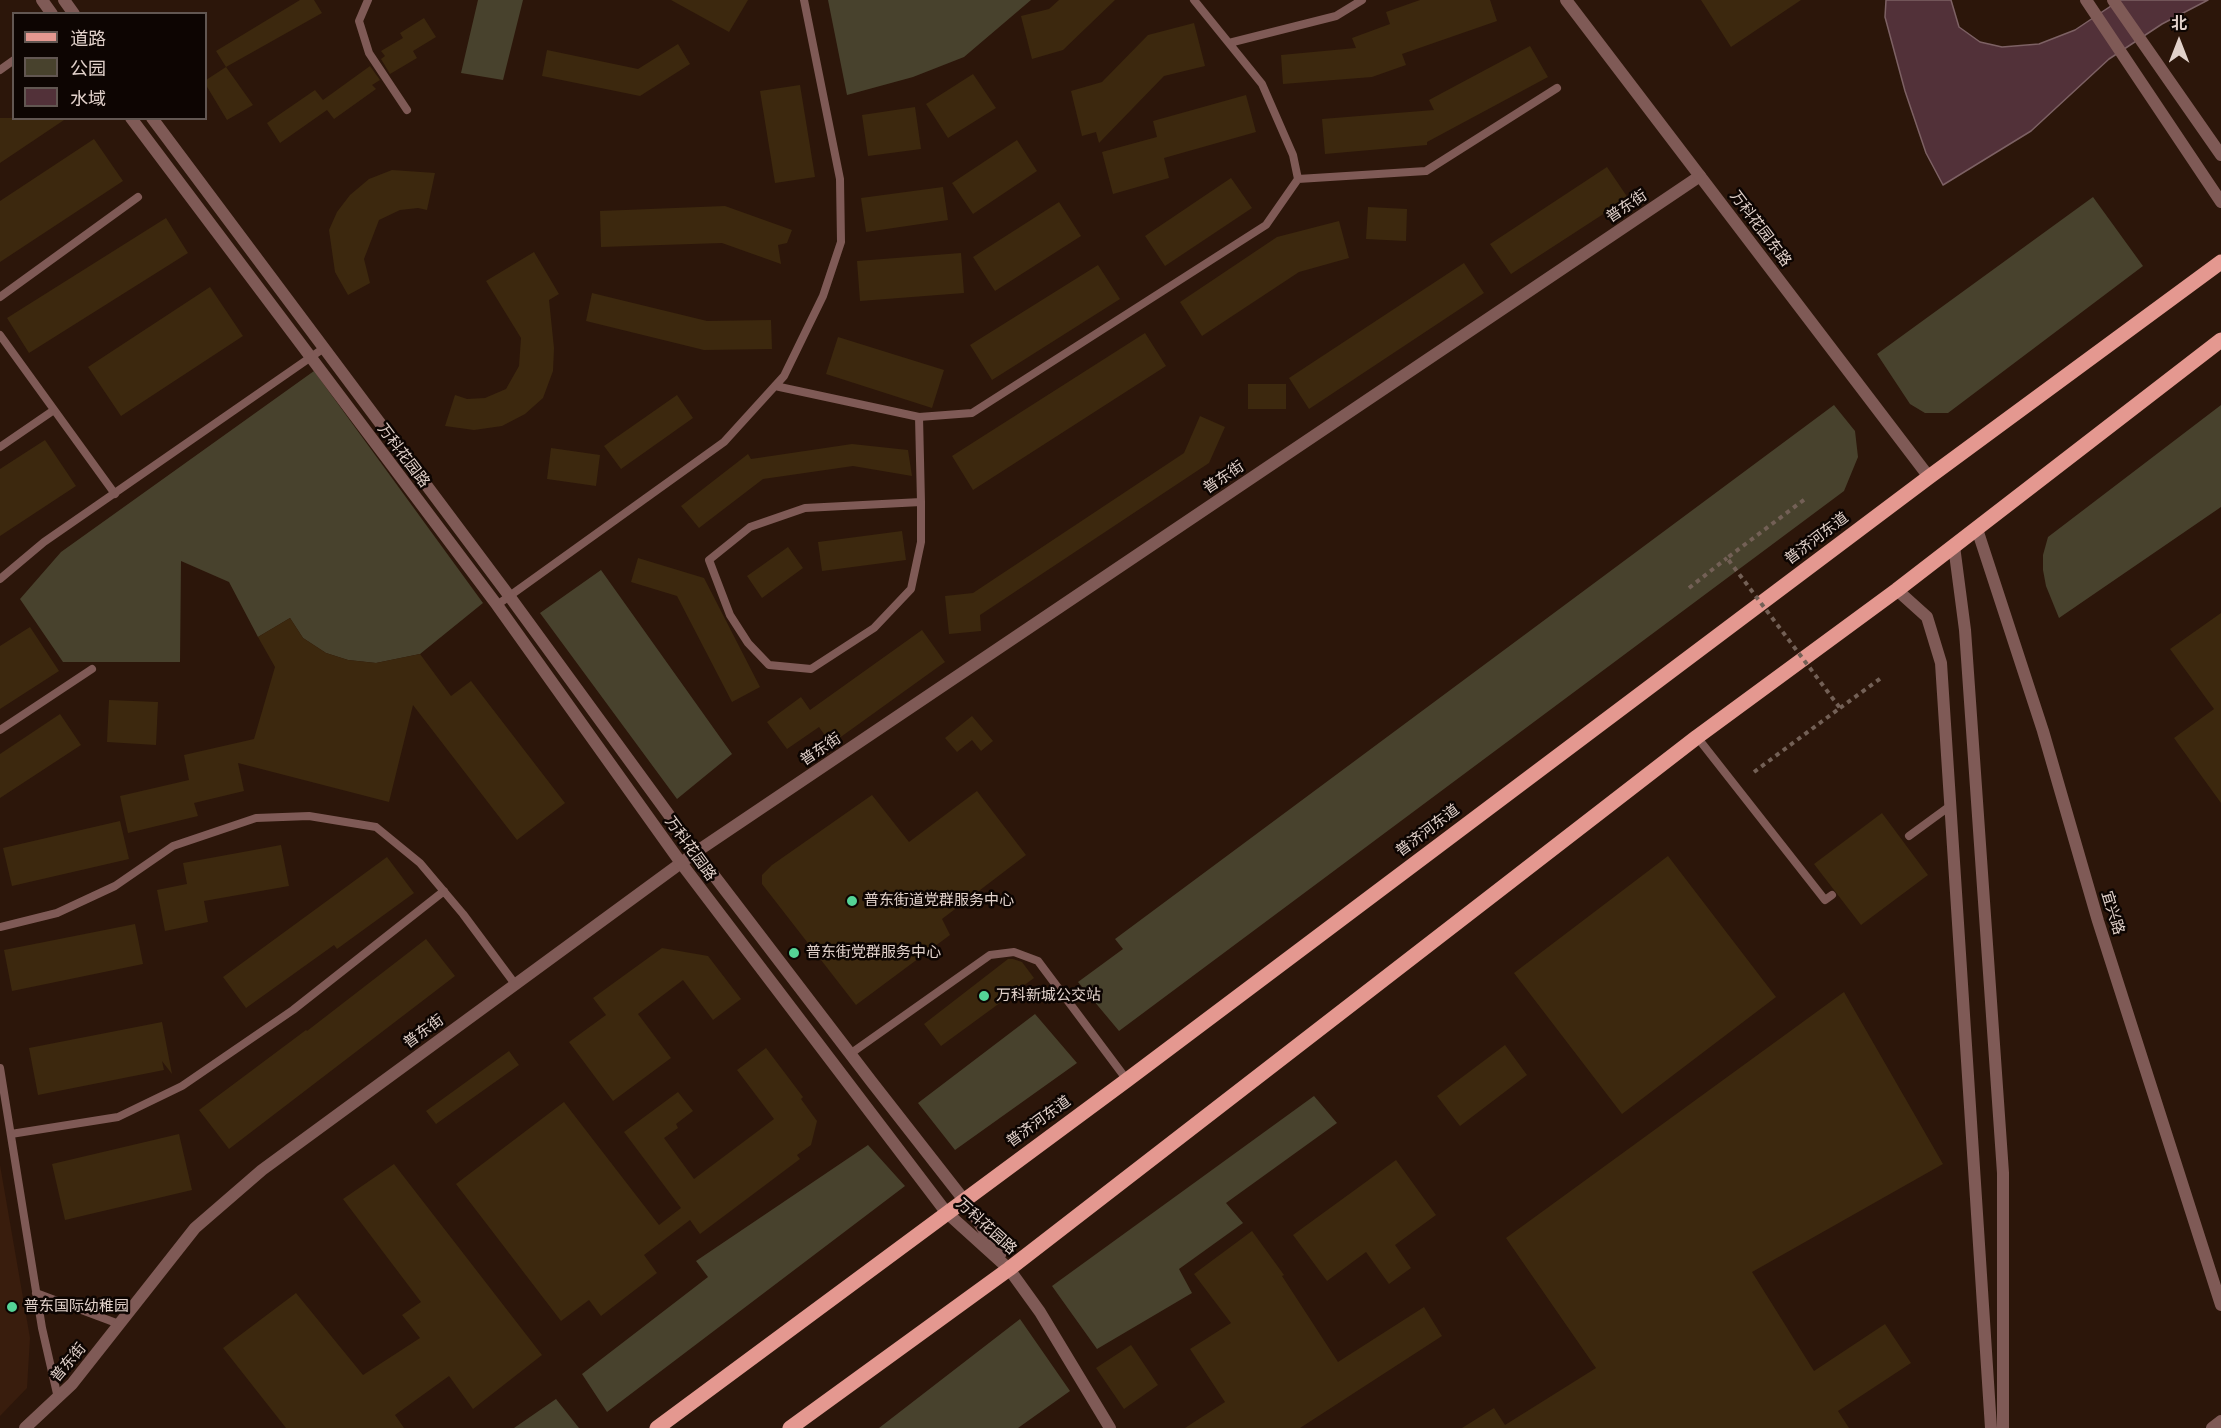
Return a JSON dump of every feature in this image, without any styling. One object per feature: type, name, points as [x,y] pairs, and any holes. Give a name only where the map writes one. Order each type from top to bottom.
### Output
[{"type":"main road","name":"普济河东道","points":[[657,1428],[1127,1080],[1929,477],[2221,262]]},
{"type":"main road","points":[[790,1428],[1009,1269],[1697,737],[1897,590],[2221,340]]},
{"type":"street","name":"万科花园东路","points":[[1566,0],[1929,477]]},
{"type":"street","points":[[2113,0],[2221,155]]},
{"type":"street","points":[[2087,2],[2221,202]]},
{"type":"street","name":"万科花园路","points":[[132,120],[497,605],[681,863],[946,1212],[1009,1269]]},
{"type":"street","name":"万科花园路","points":[[153,120],[510,597],[696,852],[964,1200],[1009,1269]]},
{"type":"street","name":"普东街","points":[[25,1428],[72,1384],[195,1228],[262,1170],[696,852],[1700,176]]},
{"type":"street","name":"宜兴路","points":[[1977,529],[2043,731],[2098,921],[2221,1305]]},
{"type":"street","points":[[1954,546],[1965,630],[2003,1173],[2003,1428]]},
{"type":"street","points":[[1897,590],[1927,616],[1941,663],[1991,1428]]},
{"type":"street","points":[[835,1066],[850,1054]]},
{"type":"street","points":[[1009,1269],[1040,1312],[1110,1428]]},
{"type":"street","points":[[2212,1428],[2221,1421]]},
{"type":"lane","points":[[368,0],[359,21],[369,53],[407,110]]},
{"type":"lane","points":[[497,605],[724,442],[784,376],[823,297],[842,242],[840,179],[804,0]]},
{"type":"lane","points":[[775,386],[919,417],[972,413],[1266,225],[1298,179],[1293,155],[1262,84],[1194,0]]},
{"type":"lane","points":[[1229,43],[1336,16],[1362,0]]},
{"type":"lane","points":[[1298,179],[1425,171],[1557,88]]},
{"type":"lane","points":[[0,297],[138,197]]},
{"type":"lane","points":[[0,335],[115,494]]},
{"type":"lane","points":[[0,579],[44,542],[324,348]]},
{"type":"lane","points":[[0,447],[54,410]]},
{"type":"lane","points":[[919,417],[921,502],[921,542],[911,589],[874,628],[811,669],[769,665],[748,643],[730,615],[709,560],[750,526],[805,508],[921,502]]},
{"type":"lane","points":[[0,730],[92,669]]},
{"type":"lane","points":[[1697,737],[1825,900],[1832,895]]},
{"type":"lane","points":[[1909,836],[1950,806]]},
{"type":"lane","points":[[0,927],[57,913],[115,886],[173,846],[256,818],[309,816],[376,827],[420,863],[515,984]]},
{"type":"lane","points":[[11,1134],[118,1117],[182,1086],[293,1010],[444,891]]},
{"type":"lane","points":[[850,1054],[990,955],[1014,952],[1038,961],[1127,1080]]},
{"type":"lane","points":[[0,1068],[36,1293],[58,1398]]},
{"type":"lane","points":[[36,1293],[119,1324]]},
{"type":"path","points":[[1689,588],[1805,499]]},
{"type":"path","points":[[1727,558],[1840,708]]},
{"type":"path","points":[[1754,772],[1881,678]]},
{"type":"shaded area","name":"普东国际幼稚园","points":[[0,1165],[30,1338],[27,1388],[0,1416]]},
{"type":"green space","points":[[478,0],[523,0],[503,80],[461,73]]},
{"type":"green space","points":[[828,0],[1031,0],[964,57],[913,77],[847,95]]},
{"type":"green space","points":[[2093,197],[2143,266],[1948,413],[1925,413],[1910,404],[1877,354]]},
{"type":"green space","points":[[314,371],[483,603],[420,654],[376,663],[348,660],[326,653],[303,638],[290,618],[258,637],[229,582],[181,561],[180,662],[63,662],[20,599],[61,552]]},
{"type":"green space","points":[[1834,405],[1855,431],[1858,457],[1844,491],[1119,1031],[1078,982],[1123,949],[1115,939]]},
{"type":"green space","points":[[2221,405],[2221,507],[2059,618],[2046,586],[2043,570],[2043,555],[2048,537]]},
{"type":"green space","points":[[601,570],[732,754],[677,799],[540,613]]},
{"type":"green space","points":[[1035,1014],[1077,1063],[955,1150],[918,1103]]},
{"type":"green space","points":[[1314,1096],[1337,1123],[1226,1203],[1243,1223],[1179,1269],[1192,1293],[1097,1349],[1052,1286]]},
{"type":"green space","points":[[868,1145],[905,1186],[607,1412],[582,1374],[708,1277],[696,1261]]},
{"type":"green space","points":[[1020,1319],[1070,1391],[1018,1428],[879,1428]]},
{"type":"green space","points":[[556,1399],[579,1428],[514,1428]]},
{"type":"water","points":[[1886,0],[1951,0],[1959,27],[1980,42],[2002,47],[2039,44],[2075,30],[2120,0],[2208,0],[2162,24],[2109,59],[2031,131],[1943,185],[1926,153],[1905,91],[1885,17]]},
{"type":"building","points":[[300,0],[314,0],[322,13],[226,67],[216,51]]},
{"type":"building","points":[[671,0],[748,0],[729,32]]},
{"type":"building","points":[[1059,0],[1115,0],[1063,50],[1032,59],[1021,16],[1049,9]]},
{"type":"building","points":[[1420,0],[1490,0],[1497,21],[1402,54],[1406,65],[1372,77],[1283,84],[1281,55],[1356,48],[1352,38],[1390,24],[1386,12]]},
{"type":"building","points":[[1701,0],[1801,0],[1731,47]]},
{"type":"building","points":[[424,18],[436,37],[413,51],[417,58],[390,74],[381,59],[385,56],[381,51],[403,38],[400,33]]},
{"type":"building","points":[[1194,23],[1205,66],[1164,76],[1099,143],[1096,132],[1082,136],[1071,91],[1102,82],[1148,35]]},
{"type":"building","points":[[678,44],[690,64],[640,96],[542,76],[547,50],[638,69]]},
{"type":"building","points":[[1530,46],[1548,77],[1427,142],[1427,145],[1325,154],[1322,119],[1434,110],[1429,100]]},
{"type":"building","points":[[370,66],[380,80],[372,85],[376,89],[334,119],[327,110],[280,143],[267,123],[315,90],[323,100]]},
{"type":"building","points":[[226,67],[253,105],[227,120],[207,87],[207,79]]},
{"type":"building","points":[[973,74],[996,108],[948,138],[926,104]]},
{"type":"building","points":[[800,85],[815,177],[775,183],[760,91]]},
{"type":"building","points":[[1246,95],[1256,132],[1164,158],[1169,178],[1113,194],[1102,152],[1157,137],[1153,121]]},
{"type":"building","points":[[915,107],[921,149],[868,156],[862,115]]},
{"type":"building","points":[[0,118],[64,120],[0,163]]},
{"type":"building","points":[[94,139],[123,181],[0,262],[0,201]]},
{"type":"building","points":[[1017,140],[1037,171],[973,214],[952,183]]},
{"type":"building","points":[[1607,167],[1628,198],[1511,274],[1490,244]]},
{"type":"building","points":[[392,170],[435,173],[427,210],[418,208],[400,210],[379,220],[364,259],[370,283],[348,295],[335,272],[329,230],[337,212],[350,195],[369,179]]},
{"type":"building","points":[[1231,178],[1252,208],[1165,266],[1145,236]]},
{"type":"building","points":[[943,187],[948,220],[866,232],[861,198]]},
{"type":"building","points":[[1059,202],[1081,236],[995,291],[973,257]]},
{"type":"building","points":[[725,206],[792,230],[787,243],[778,245],[781,264],[722,243],[601,247],[600,211]]},
{"type":"building","points":[[1368,207],[1407,209],[1406,241],[1366,239]]},
{"type":"building","points":[[166,218],[188,253],[29,353],[7,318]]},
{"type":"building","points":[[1339,221],[1349,258],[1299,272],[1202,336],[1180,302],[1277,237]]},
{"type":"building","points":[[534,252],[559,294],[549,300],[554,348],[553,371],[543,398],[525,414],[502,426],[474,430],[445,426],[455,395],[467,399],[485,398],[506,389],[519,366],[521,338],[486,281]]},
{"type":"building","points":[[961,253],[964,293],[860,301],[857,261]]},
{"type":"building","points":[[1464,263],[1484,293],[1309,409],[1289,378]]},
{"type":"building","points":[[1098,265],[1120,299],[992,380],[970,345]]},
{"type":"building","points":[[210,287],[243,336],[121,416],[88,367]]},
{"type":"building","points":[[592,293],[707,321],[771,320],[772,349],[704,350],[586,321]]},
{"type":"building","points":[[1145,333],[1166,366],[973,490],[952,456]]},
{"type":"building","points":[[838,337],[944,370],[932,408],[826,374]]},
{"type":"building","points":[[1248,384],[1286,384],[1286,409],[1248,409]]},
{"type":"building","points":[[677,395],[693,418],[621,469],[604,446]]},
{"type":"building","points":[[1200,416],[1225,427],[1209,463],[980,615],[981,631],[949,634],[945,596],[973,593],[1184,453]]},
{"type":"building","points":[[45,440],[76,486],[0,536],[0,469]]},
{"type":"building","points":[[852,444],[908,450],[912,476],[853,466],[763,479],[699,528],[681,506],[748,454],[751,459]]},
{"type":"building","points":[[551,448],[600,455],[596,486],[547,479]]},
{"type":"building","points":[[902,531],[906,560],[822,571],[818,542]]},
{"type":"building","points":[[788,547],[803,568],[762,598],[747,576]]},
{"type":"building","points":[[638,558],[704,578],[760,687],[732,702],[677,596],[631,582]]},
{"type":"building","points":[[2221,613],[2221,803],[2174,738],[2214,709],[2170,649]]},
{"type":"building","points":[[290,618],[303,638],[326,653],[348,660],[376,663],[420,654],[451,696],[471,681],[565,803],[517,840],[413,705],[389,802],[238,763],[244,791],[194,803],[198,816],[128,833],[120,796],[189,780],[184,755],[254,739],[275,667],[258,637]]},
{"type":"building","points":[[30,627],[59,671],[0,709],[0,646]]},
{"type":"building","points":[[922,630],[945,662],[831,744],[819,727],[787,749],[767,722],[801,697],[810,710]]},
{"type":"building","points":[[109,700],[158,702],[156,745],[107,742]]},
{"type":"building","points":[[60,714],[81,745],[0,798],[0,754]]},
{"type":"building","points":[[972,716],[993,741],[981,751],[972,740],[957,752],[945,738]]},
{"type":"building","name":"普东街道党群服务中心","points":[[977,791],[1026,855],[942,919],[950,935],[856,1005],[762,884],[762,875],[772,865],[872,795],[909,842]]},
{"type":"building","points":[[1882,813],[1928,875],[1861,925],[1814,864]]},
{"type":"building","points":[[120,821],[129,859],[12,886],[3,848]]},
{"type":"building","points":[[281,845],[289,886],[204,901],[208,922],[165,931],[157,890],[187,884],[183,863]]},
{"type":"building","points":[[1668,856],[1776,997],[1622,1114],[1514,973]]},
{"type":"building","points":[[387,857],[414,893],[337,949],[334,945],[246,1008],[223,977]]},
{"type":"building","points":[[135,924],[143,964],[12,991],[4,950]]},
{"type":"building","points":[[426,939],[455,976],[229,1149],[199,1110],[307,1031]]},
{"type":"building","points":[[662,948],[708,956],[741,999],[713,1020],[683,980],[638,1014],[671,1058],[613,1101],[569,1042],[606,1015],[593,998]]},
{"type":"building","points":[[1008,959],[1022,962],[1034,978],[941,1046],[924,1024]]},
{"type":"building","points":[[1844,992],[1943,1164],[1752,1272],[1814,1371],[1885,1324],[1911,1363],[1838,1411],[1849,1428],[1462,1428],[1494,1408],[1505,1425],[1596,1368],[1506,1238]]},
{"type":"building","points":[[162,1022],[172,1074],[162,1061],[164,1070],[38,1095],[29,1048]]},
{"type":"building","points":[[1505,1045],[1527,1075],[1460,1126],[1437,1096]]},
{"type":"building","points":[[766,1048],[803,1097],[801,1099],[817,1121],[811,1145],[797,1155],[800,1159],[700,1234],[690,1220],[644,1255],[657,1273],[601,1316],[589,1300],[561,1321],[456,1184],[564,1102],[659,1225],[681,1208],[624,1132],[678,1092],[693,1111],[676,1124],[678,1128],[664,1138],[694,1179],[774,1119],[737,1070]]},
{"type":"building","points":[[509,1051],[519,1065],[436,1124],[426,1111]]},
{"type":"building","points":[[179,1134],[192,1190],[65,1220],[52,1164]]},
{"type":"building","points":[[1396,1160],[1436,1215],[1395,1245],[1411,1268],[1389,1284],[1366,1252],[1327,1281],[1293,1235]]},
{"type":"building","points":[[394,1164],[542,1355],[473,1409],[449,1376],[395,1415],[404,1428],[286,1428],[223,1348],[296,1293],[363,1375],[420,1338],[402,1315],[421,1302],[343,1199]]},
{"type":"building","points":[[1252,1231],[1284,1275],[1282,1276],[1338,1362],[1424,1307],[1442,1336],[1300,1428],[1185,1428],[1225,1402],[1190,1349],[1231,1323],[1194,1274]]},
{"type":"building","points":[[1131,1345],[1158,1385],[1124,1409],[1096,1368]]},
{"type":"place","name":"普东街道党群服务中心","points":[[852,901]]},
{"type":"place","name":"普东街党群服务中心","points":[[794,953]]},
{"type":"place","name":"万科新城公交站","points":[[984,996]]},
{"type":"place","name":"普东国际幼稚园","points":[[12,1307]]}]
